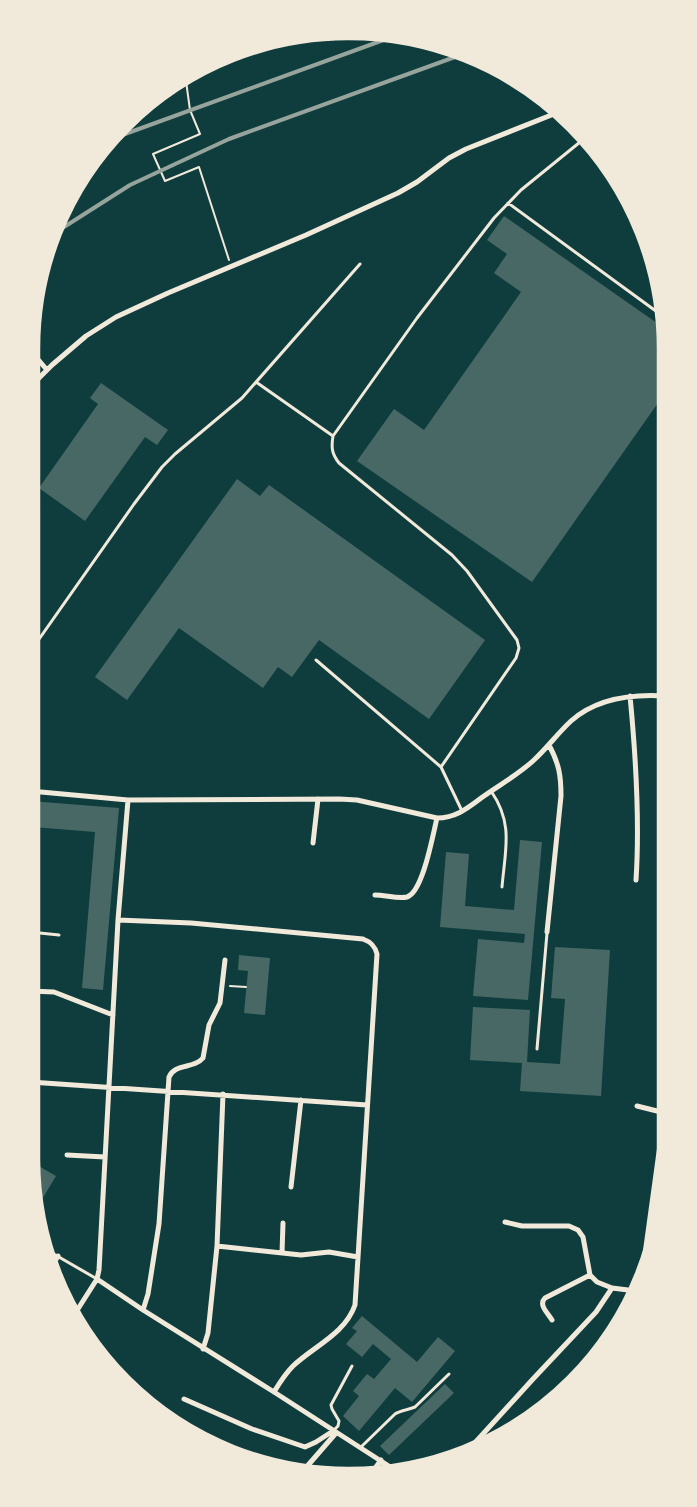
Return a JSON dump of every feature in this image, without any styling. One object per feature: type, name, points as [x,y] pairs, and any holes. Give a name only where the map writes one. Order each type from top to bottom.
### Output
[{"type":"street","points":[[39,378],[86,336],[116,317],[398,192],[417,182],[449,158],[466,149],[552,115]]},
{"type":"street","points":[[39,361],[47,370]]},
{"type":"street","points":[[39,792],[128,800],[357,800],[437,818],[446,818],[463,812],[522,771],[572,720],[584,712],[606,702],[630,696],[658,696]]},
{"type":"street","points":[[630,696],[636,751],[638,807],[636,880]]},
{"type":"street","points":[[547,932],[561,796],[561,774],[558,761],[549,745]]},
{"type":"street","points":[[313,843],[318,799]]},
{"type":"street","points":[[78,1309],[96,1279],[99,1270],[118,920],[128,800]]},
{"type":"street","points":[[375,894],[403,897],[413,893],[421,878],[437,818]]},
{"type":"street","points":[[118,920],[254,928],[363,940],[370,942],[377,954],[355,1305],[351,1317],[344,1326],[294,1366],[284,1376],[274,1392]]},
{"type":"street","points":[[143,1310],[148,1294],[159,1224],[168,1091],[171,1073],[200,1062],[203,1058],[209,1025],[219,1007],[225,960]]},
{"type":"street","points":[[39,991],[54,992],[113,1015]]},
{"type":"street","points":[[39,1082],[367,1105]]},
{"type":"street","points":[[203,1349],[208,1333],[217,1246],[223,1094]]},
{"type":"street","points":[[291,1187],[301,1100]]},
{"type":"street","points":[[637,1106],[658,1111]]},
{"type":"street","points":[[67,1155],[105,1157]]},
{"type":"street","points":[[647,1241],[658,1164]]},
{"type":"street","points":[[505,1222],[531,1227],[569,1226],[578,1230],[583,1237],[590,1275],[597,1282],[612,1288],[628,1290]]},
{"type":"street","points":[[282,1253],[283,1223]]},
{"type":"street","points":[[217,1246],[301,1255],[329,1252],[358,1257]]},
{"type":"street","points":[[56,1260],[58,1256]]},
{"type":"street","points":[[552,1320],[542,1301],[590,1275]]},
{"type":"street","points":[[96,1279],[203,1349],[389,1466]]},
{"type":"street","points":[[478,1440],[596,1312],[612,1288]]},
{"type":"street","points":[[184,1399],[252,1429],[304,1447],[335,1432]]},
{"type":"street","points":[[308,1466],[335,1432]]},
{"type":"street","points":[[376,1467],[381,1460]]},
{"type":"lane","points":[[441,767],[516,658],[519,648],[517,640],[467,571],[452,555],[339,463],[333,455],[331,448],[333,436],[417,318],[494,218],[528,184],[580,142]]},
{"type":"lane","points":[[508,203],[656,310]]},
{"type":"lane","points":[[39,639],[162,467],[242,398],[360,264]]},
{"type":"lane","points":[[256,382],[333,436]]},
{"type":"lane","points":[[316,660],[441,767],[463,812]]},
{"type":"lane","points":[[491,791],[504,815],[507,828],[502,887]]},
{"type":"lane","points":[[537,1049],[547,932]]},
{"type":"lane","points":[[39,933],[59,935]]},
{"type":"lane","points":[[54,1254],[96,1279]]},
{"type":"lane","points":[[335,1432],[339,1421],[331,1405],[352,1366]]},
{"type":"lane","points":[[360,1448],[395,1414],[401,1410],[415,1407],[449,1374]]},
{"type":"path","points":[[186,85],[190,110],[200,134],[153,154],[165,182],[199,167],[231,267]]},
{"type":"path","points":[[222,985],[246,987]]},
{"type":"building","points":[[504,216],[658,323],[658,403],[532,582],[357,461],[394,409],[424,430],[521,292],[494,273],[507,254],[487,240]]},
{"type":"building","points":[[101,383],[168,430],[157,445],[145,437],[85,521],[39,488],[98,404],[90,398]]},
{"type":"building","points":[[237,479],[260,496],[269,485],[485,640],[429,719],[319,640],[292,677],[278,667],[263,688],[179,628],[127,700],[95,677]]},
{"type":"building","points":[[39,802],[119,808],[103,990],[82,988],[95,832],[39,827]]},
{"type":"building","points":[[520,840],[542,842],[528,1000],[473,996],[478,939],[524,943],[525,934],[440,927],[446,852],[469,854],[465,906],[514,910]]},
{"type":"building","points":[[555,947],[610,950],[601,1096],[520,1091],[522,1063],[470,1060],[473,1007],[530,1010],[527,1062],[560,1064],[565,999],[551,998]]},
{"type":"building","points":[[239,955],[270,958],[265,1015],[244,1013],[248,971],[238,970]]},
{"type":"building","points":[[39,1166],[56,1176],[41,1200]]},
{"type":"building","points":[[362,1316],[417,1362],[438,1337],[455,1351],[412,1402],[395,1388],[359,1431],[343,1416],[359,1396],[353,1391],[367,1374],[374,1379],[391,1359],[373,1344],[362,1357],[346,1344],[357,1331],[352,1328]]},
{"type":"building","points":[[445,1384],[454,1393],[389,1455],[380,1446]]},
{"type":"railway","points":[[125,134],[383,40]]},
{"type":"railway","points":[[63,227],[130,185],[229,139],[454,57]]}]
